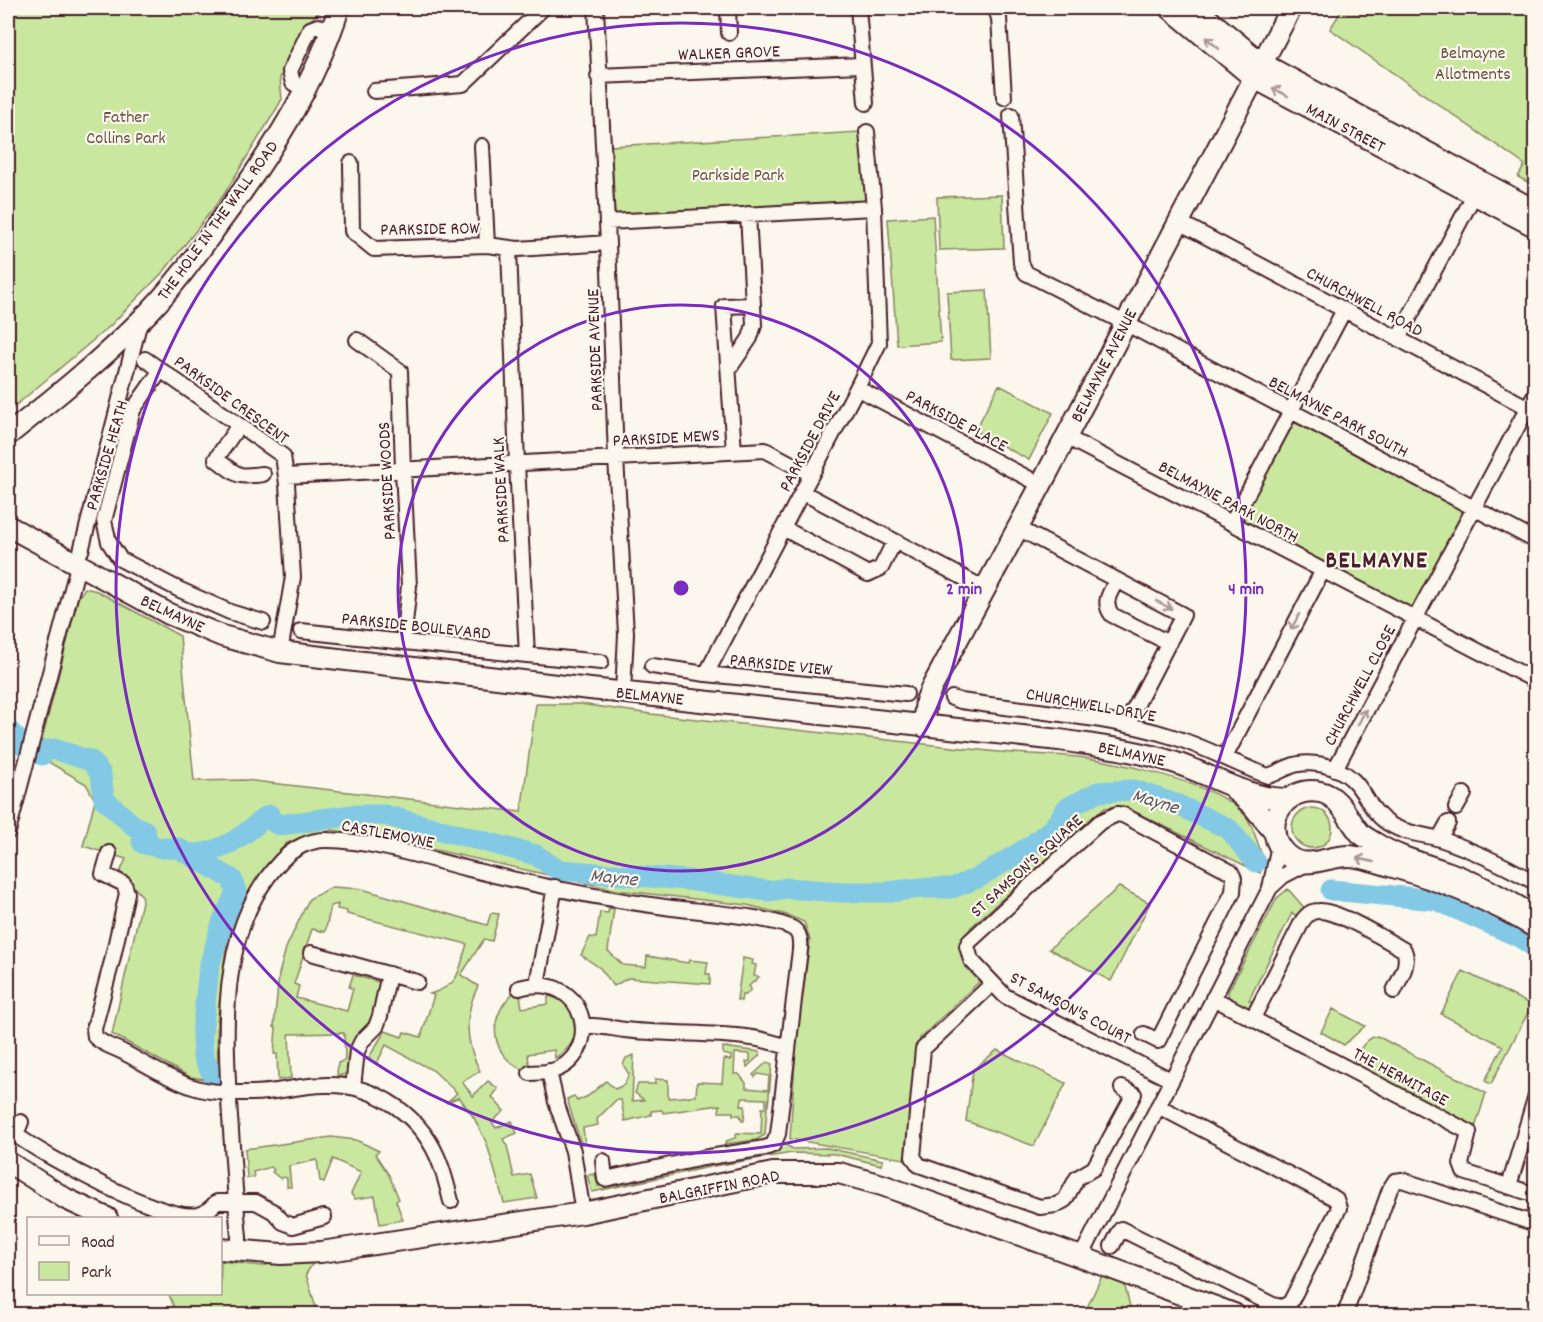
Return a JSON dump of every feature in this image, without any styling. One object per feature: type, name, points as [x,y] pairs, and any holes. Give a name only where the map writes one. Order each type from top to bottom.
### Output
[{"type":"street","name":"THE HOLE IN THE WALL ROAD","points":[[8,435],[72,384],[140,321],[185,270],[255,174],[281,134],[305,90],[339,8]]},
{"type":"street","points":[[374,91],[464,84],[543,8]]},
{"type":"street","name":"PARKSIDE AVENUE","points":[[596,8],[609,243],[616,458],[627,634],[623,692]]},
{"type":"street","points":[[728,8],[729,33]]},
{"type":"street","points":[[858,8],[866,103]]},
{"type":"street","points":[[995,8],[999,18],[1004,97]]},
{"type":"street","name":"MAIN STREET","points":[[1170,8],[1258,71],[1474,195],[1536,227]]},
{"type":"street","name":"MAIN STREET","points":[[1195,8],[1258,71],[1536,211]]},
{"type":"street","name":"BELMAYNE AVENUE","points":[[923,726],[926,701],[931,689],[1041,485],[1177,221],[1291,8]]},
{"type":"street","name":"WALKER GROVE","points":[[598,76],[861,65]]},
{"type":"street","name":"BELMAYNE PARK SOUTH","points":[[1011,115],[1022,263],[1026,273],[1125,323],[1536,542]]},
{"type":"street","name":"PARKSIDE DRIVE","points":[[706,674],[879,343],[874,208],[867,132]]},
{"type":"street","points":[[482,146],[487,245]]},
{"type":"street","name":"PARKSIDE ROW","points":[[351,163],[352,231],[374,249],[487,245],[518,249],[609,243]]},
{"type":"street","points":[[1398,339],[1474,195]]},
{"type":"street","points":[[608,222],[874,208]]},
{"type":"street","points":[[729,369],[750,338],[754,325],[748,214]]},
{"type":"street","name":"CHURCHWELL ROAD","points":[[1177,221],[1531,410]]},
{"type":"street","name":"PARKSIDE WALK","points":[[509,248],[527,655]]},
{"type":"street","points":[[734,452],[724,306],[753,305]]},
{"type":"street","points":[[1232,523],[1344,310]]},
{"type":"street","points":[[8,832],[140,321]]},
{"type":"street","name":"PARKSIDE WOODS","points":[[357,340],[400,371],[410,586],[403,642]]},
{"type":"street","name":"PARKSIDE CRESCENT","points":[[145,359],[283,456],[293,577],[280,652]]},
{"type":"street","name":"PARKSIDE HEATH","points":[[161,370],[133,410],[104,521],[102,544],[120,559],[178,589],[230,612],[263,622]]},
{"type":"street","name":"PARKSIDE PLACE","points":[[857,388],[1041,485]]},
{"type":"street","name":"CHURCHWELL CLOSE","points":[[1335,769],[1473,508],[1531,410],[1536,392]]},
{"type":"street","points":[[239,425],[216,459],[238,476],[263,474]]},
{"type":"street","name":"BELMAYNE PARK NORTH","points":[[1066,436],[1536,681]]},
{"type":"street","name":"PARKSIDE MEWS","points":[[517,464],[765,450],[811,474]]},
{"type":"street","points":[[286,480],[403,470],[517,464]]},
{"type":"street","points":[[802,492],[985,589]]},
{"type":"street","name":"BELMAYNE","points":[[8,526],[80,559],[169,614],[222,636],[280,652],[1118,748],[1200,771],[1233,787],[1262,797],[1287,800],[1298,793],[1322,792],[1341,808],[1361,835],[1377,845],[1397,856],[1448,872],[1493,892],[1536,917]]},
{"type":"street","points":[[783,528],[868,574],[881,568],[894,542]]},
{"type":"street","points":[[1018,528],[1184,615],[1126,725]]},
{"type":"street","points":[[1225,757],[1323,570]]},
{"type":"street","points":[[1117,580],[1106,601],[1107,608],[1112,615],[1169,644]]},
{"type":"street","name":"PARKSIDE BOULEVARD","points":[[301,631],[527,655]]},
{"type":"street","points":[[527,655],[601,662]]},
{"type":"street","name":"PARKSIDE VIEW","points":[[652,666],[706,674],[906,694]]},
{"type":"street","name":"CHURCHWELL DRIVE","points":[[952,698],[1126,725],[1170,736],[1268,776],[1303,763],[1335,769],[1349,776],[1360,786],[1378,816],[1391,825],[1407,832],[1439,839],[1514,871],[1536,884]]},
{"type":"street","name":"BELMAYNE","points":[[1233,787],[1252,805],[1286,854],[1308,864]]},
{"type":"street","points":[[1456,808],[1464,794]]},
{"type":"street","points":[[1081,1257],[1270,888],[1277,839],[1275,821],[1279,809],[1287,800]]},
{"type":"street","points":[[1329,859],[1338,852],[1347,830],[1346,819],[1341,808]]},
{"type":"street","name":"ST SAMSON'S SQUARE","points":[[992,984],[970,960],[967,946],[969,942],[1100,822],[1117,814],[1123,815],[1231,872],[1234,878],[1233,892],[1158,1041],[1144,1034]]},
{"type":"street","points":[[1439,839],[1448,823]]},
{"type":"street","name":"CASTLEMOYNE","points":[[230,1250],[236,1202],[227,1016],[230,974],[235,950],[244,923],[265,881],[282,860],[300,847],[326,840],[352,842],[500,877],[646,905],[740,916],[779,924],[795,930],[800,935],[778,1134],[773,1145],[605,1179],[603,1161]]},
{"type":"street","points":[[109,853],[103,874],[124,884],[127,892],[94,1029],[95,1037],[102,1044],[121,1051],[169,1078],[194,1088],[229,1093],[255,1093],[324,1084],[353,1087],[378,1096],[398,1107],[412,1119],[428,1140],[441,1164],[451,1201]]},
{"type":"street","points":[[1270,888],[1283,876],[1308,864],[1349,856],[1417,874],[1454,887],[1536,928]]},
{"type":"street","points":[[537,984],[555,887]]},
{"type":"street","points":[[1253,1018],[1303,920],[1310,912],[1321,910],[1336,914],[1404,950],[1407,956],[1406,966],[1394,991]]},
{"type":"street","points":[[311,953],[417,982]]},
{"type":"street","points":[[353,1087],[357,1051],[362,1041],[376,1027],[389,974]]},
{"type":"street","points":[[519,988],[537,984],[556,988],[578,1007],[583,1026],[578,1049],[569,1061],[549,1071],[530,1073]]},
{"type":"street","name":"ST SAMSON'S COURT","points":[[1122,1088],[1134,1094],[1097,1165],[1077,1178],[1069,1195],[1056,1205],[1040,1207],[919,1165],[913,1157],[923,1049],[992,984],[1005,996],[1171,1080]]},
{"type":"street","name":"THE HERMITAGE","points":[[1213,998],[1469,1132],[1461,1164],[1464,1172],[1536,1195]]},
{"type":"street","points":[[583,1026],[728,1036],[774,1042],[787,1047]]},
{"type":"street","points":[[549,1071],[556,1102],[573,1151],[583,1213]]},
{"type":"street","points":[[1509,1186],[1536,1095]]},
{"type":"street","points":[[1112,1246],[1121,1229],[1273,1305],[1282,1307],[1290,1303],[1339,1208],[1336,1199],[1158,1106]]},
{"type":"street","points":[[21,1122],[16,1135],[33,1148],[110,1189],[172,1212],[196,1216],[205,1213],[217,1202],[256,1202],[274,1212],[283,1222],[293,1226],[324,1217]]},
{"type":"street","points":[[8,1162],[66,1199],[105,1217]]},
{"type":"street","name":"BALGRIFFIN ROAD","points":[[230,1250],[281,1254],[321,1252],[583,1213],[773,1173],[839,1173],[882,1185],[1234,1314]]},
{"type":"street","points":[[1345,1314],[1390,1189],[1395,1181],[1402,1180],[1536,1224]]},
{"type":"green space","name":"Father Collins Park","points":[[8,8],[324,8],[305,25],[280,78],[282,99],[223,196],[165,270],[110,326],[8,412]]},
{"type":"green space","name":"Belmayne Allotments","points":[[1343,8],[1535,8],[1535,186],[1518,177],[1525,165],[1330,29]]},
{"type":"green space","name":"Parkside Park","points":[[861,132],[865,201],[615,215],[611,146]]},
{"type":"green space","points":[[1002,195],[1004,248],[939,250],[937,197]]},
{"type":"green space","points":[[933,216],[941,342],[897,345],[888,219]]},
{"type":"green space","points":[[987,290],[991,358],[951,360],[947,292]]},
{"type":"green space","points":[[999,385],[1053,413],[1029,460],[975,431]]},
{"type":"green space","points":[[1289,419],[1463,511],[1413,610],[1240,519]]},
{"type":"green space","points":[[85,588],[97,591],[180,636],[194,781],[244,780],[521,812],[536,704],[580,704],[651,714],[989,751],[1085,758],[1133,767],[1187,783],[1231,803],[1244,814],[1251,825],[1261,851],[1260,873],[1123,806],[1105,808],[971,927],[961,945],[965,960],[980,981],[920,1038],[904,1159],[790,1139],[796,1044],[810,940],[804,922],[787,915],[747,905],[616,890],[333,830],[287,843],[252,887],[227,940],[217,1023],[218,1081],[190,1077],[112,1034],[143,897],[120,872],[126,859],[83,846],[95,800],[86,784],[38,756],[78,598]]},
{"type":"green space","points":[[1312,808],[1326,814],[1332,828],[1326,842],[1312,848],[1298,842],[1292,828],[1298,814]]},
{"type":"green space","points":[[332,887],[362,889],[487,925],[491,913],[499,914],[492,941],[484,939],[461,975],[478,986],[470,1007],[468,1028],[471,1050],[480,1071],[462,1082],[473,1096],[488,1081],[498,1089],[492,1097],[504,1111],[492,1122],[496,1128],[512,1121],[517,1133],[503,1139],[507,1146],[514,1177],[530,1174],[537,1198],[504,1203],[487,1144],[474,1118],[459,1097],[446,1103],[457,1093],[434,1071],[386,1045],[377,1063],[368,1059],[385,1031],[402,1037],[404,1032],[421,1037],[434,995],[430,994],[448,986],[453,981],[460,969],[467,944],[347,914],[347,911],[337,909],[338,904],[331,906],[325,932],[312,929],[294,984],[299,986],[296,998],[347,1011],[353,989],[349,987],[353,975],[379,982],[381,986],[374,1014],[352,1047],[346,1074],[337,1076],[338,1063],[345,1060],[344,1033],[289,1034],[291,1078],[278,1080],[277,1054],[274,1054],[276,1028],[274,1027],[279,974],[286,948],[309,899]]},
{"type":"green space","points":[[1119,887],[1150,903],[1111,981],[1049,949]]},
{"type":"green space","points":[[1288,889],[1307,911],[1300,918],[1292,913],[1249,1000],[1257,1003],[1247,1007],[1229,998],[1228,992],[1277,898]]},
{"type":"green space","points":[[609,908],[614,909],[608,951],[623,965],[646,967],[647,956],[688,963],[689,960],[708,962],[706,974],[710,974],[710,984],[628,978],[614,986],[600,968],[581,955],[590,937],[596,938],[600,912],[608,913]]},
{"type":"green space","points":[[743,958],[753,960],[752,964],[756,965],[754,976],[759,977],[749,986],[751,989],[746,995],[742,995],[741,1001],[737,1000]]},
{"type":"green space","points":[[1463,971],[1532,1005],[1491,1084],[1485,1081],[1503,1046],[1441,1014]]},
{"type":"green space","points":[[519,988],[522,1008],[548,1004],[548,996],[567,1004],[576,1021],[575,1035],[562,1054],[555,1058],[554,1050],[528,1054],[530,1073],[505,1057],[496,1035],[496,1022],[500,1010]]},
{"type":"green space","points":[[1333,1009],[1365,1026],[1344,1045],[1321,1032]]},
{"type":"green space","points":[[1377,1036],[1486,1093],[1475,1128],[1358,1067],[1354,1062],[1360,1050],[1366,1042]]},
{"type":"green space","points":[[723,1047],[760,1052],[760,1055],[747,1067],[746,1062],[750,1061],[750,1054],[735,1053],[734,1074],[739,1074],[746,1083],[746,1088],[768,1090],[769,1076],[758,1074],[755,1077],[753,1075],[767,1062],[772,1064],[768,1106],[766,1106],[766,1099],[742,1098],[741,1106],[745,1106],[744,1121],[740,1115],[733,1115],[733,1112],[719,1112],[720,1105],[663,1113],[662,1110],[651,1111],[651,1115],[625,1121],[621,1100],[616,1100],[597,1119],[598,1125],[583,1128],[585,1143],[581,1144],[567,1099],[574,1096],[577,1101],[588,1096],[606,1081],[615,1089],[624,1085],[629,1074],[623,1065],[626,1058],[634,1055],[632,1101],[644,1100],[635,1093],[638,1084],[655,1084],[655,1079],[668,1080],[668,1098],[696,1096],[697,1082],[722,1083],[724,1059],[731,1060],[731,1056],[723,1054]]},
{"type":"green space","points":[[997,1050],[1066,1083],[1034,1146],[966,1121],[973,1070]]},
{"type":"green space","points":[[762,1108],[767,1108],[765,1135],[756,1140],[725,1144],[726,1141],[735,1138],[737,1133],[761,1134]]},
{"type":"green space","points":[[331,1137],[356,1140],[379,1151],[375,1154],[389,1175],[399,1199],[396,1201],[403,1220],[380,1224],[375,1196],[355,1199],[351,1194],[361,1172],[333,1159],[324,1182],[320,1181],[317,1160],[289,1166],[291,1187],[287,1187],[287,1178],[281,1179],[272,1172],[274,1170],[271,1167],[253,1172],[254,1177],[247,1178],[245,1149]]},
{"type":"green space","points":[[782,1143],[793,1149],[827,1148],[883,1160],[881,1165],[835,1154],[792,1153],[714,1166],[592,1192],[587,1175],[595,1174],[598,1186],[778,1148]]},
{"type":"green space","points":[[318,1255],[306,1274],[318,1314],[176,1314],[169,1295],[222,1295],[222,1261],[261,1266]]},
{"type":"green space","points":[[1102,1276],[1124,1283],[1132,1314],[1084,1314]]},
{"type":"waterway","name":"Mayne","points":[[8,730],[32,751],[42,755],[54,749],[91,761],[101,774],[104,799],[133,825],[145,831],[146,836],[142,842],[144,844],[178,848],[232,879],[236,892],[222,923],[209,967],[202,1034],[203,1057],[215,1079]]},
{"type":"waterway","name":"Mayne","points":[[191,854],[207,852],[223,846],[270,815],[275,823],[280,825],[352,815],[384,815],[536,855],[558,870],[687,880],[769,891],[787,888],[841,892],[887,892],[921,888],[952,888],[978,878],[1032,845],[1053,828],[1067,808],[1098,792],[1134,790],[1178,805],[1229,829],[1256,862]]},
{"type":"waterway","name":"Mayne","points":[[1331,890],[1436,900],[1519,937],[1536,948]]},
{"type":"district","name":"BELMAYNE","points":[[1377,559]]}]
